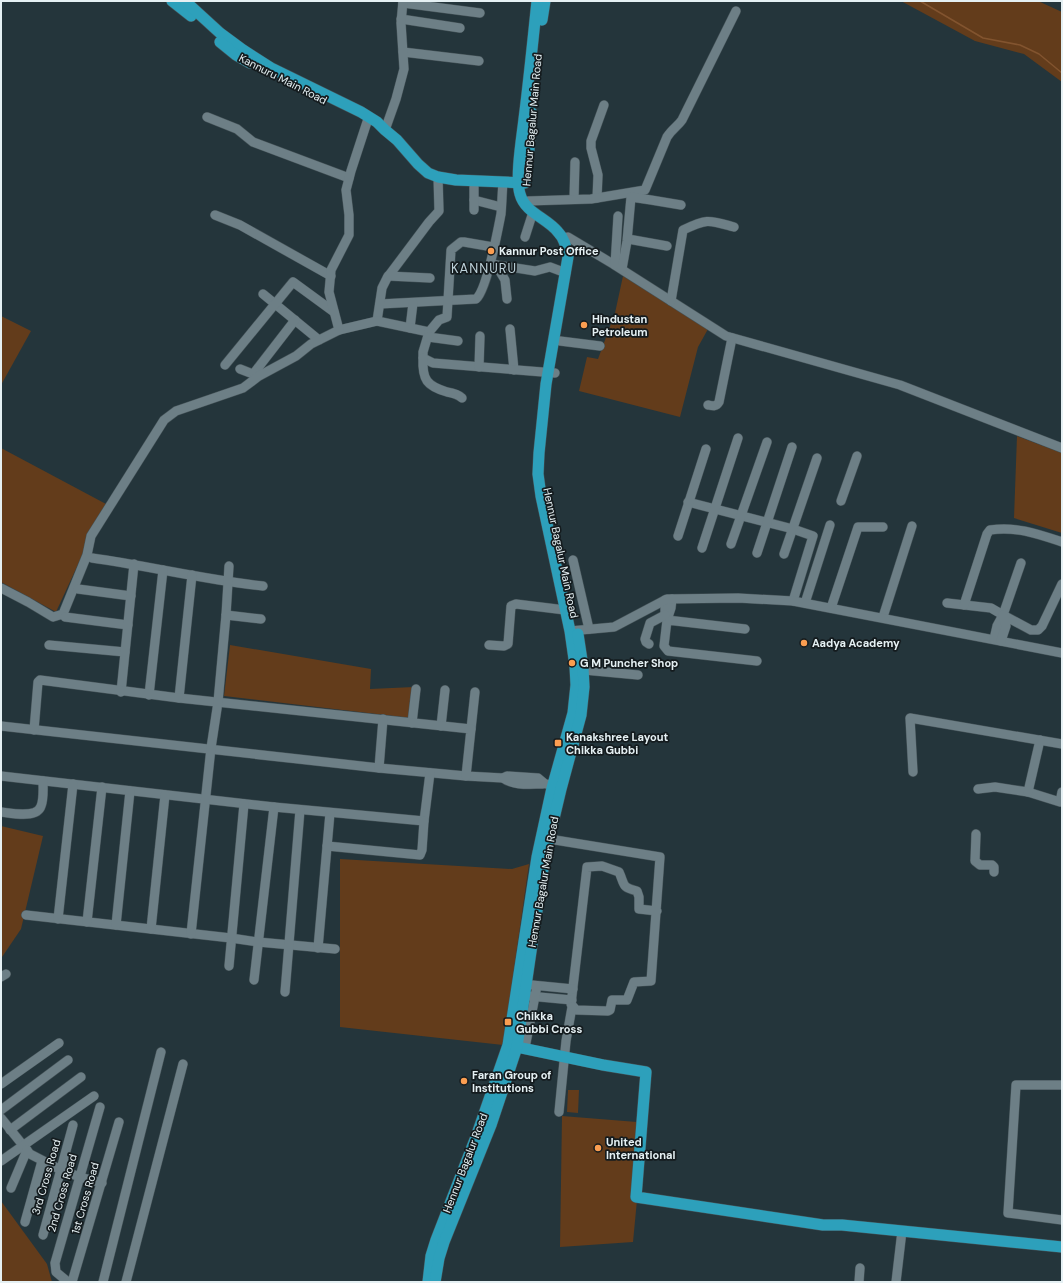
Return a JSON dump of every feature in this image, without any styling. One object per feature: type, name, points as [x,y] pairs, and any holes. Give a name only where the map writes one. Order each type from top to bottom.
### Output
[{"type":"main road","name":"Kannuru Main Road","points":[[172,1],[236,55],[270,74],[385,130]]},
{"type":"main road","points":[[185,1],[220,33],[271,68],[361,112],[377,122],[397,140],[428,173],[438,177],[474,182],[522,183]]},
{"type":"main road","name":"Hennur Bagalur Main Road","points":[[517,1047],[537,857],[553,786],[573,713],[576,685],[574,631],[565,610],[541,496],[538,474],[540,446],[572,258],[572,248],[555,223],[528,201],[522,183],[522,140],[537,1]]},
{"type":"main road","name":"Hennur Bagalur Main Road","points":[[517,1047],[532,985],[545,856],[549,839],[553,786],[581,715],[584,687],[584,670],[574,631],[545,477],[552,373],[560,341],[560,324],[568,257],[566,238],[533,212],[523,202],[520,194],[545,1]]},
{"type":"main road","points":[[517,1047],[603,1065],[646,1072],[636,1197],[823,1225],[902,1231],[1062,1247]]},
{"type":"main road","name":"Hennur Bagalur Road","points":[[428,1282],[431,1256],[436,1240],[476,1138],[517,1047]]},
{"type":"main road","name":"Hennur Bagalur Road","points":[[435,1282],[439,1258],[444,1242],[491,1124],[517,1047]]},
{"type":"street","points":[[385,130],[404,70],[401,19],[403,2],[480,13]]},
{"type":"street","points":[[528,201],[597,198],[644,190],[667,137],[672,129],[682,120],[736,11]]},
{"type":"street","points":[[401,19],[460,28]]},
{"type":"street","points":[[403,52],[479,61]]},
{"type":"street","points":[[597,198],[598,175],[591,148],[591,141],[604,105]]},
{"type":"street","points":[[207,117],[237,128],[253,142],[349,178]]},
{"type":"street","points":[[339,330],[329,292],[331,276],[332,270],[349,235],[349,215],[346,190],[367,122]]},
{"type":"street","points":[[574,199],[575,162]]},
{"type":"street","points":[[377,321],[382,288],[388,276],[439,211],[438,177]]},
{"type":"street","points":[[474,182],[474,205],[501,207]]},
{"type":"street","points":[[380,304],[476,299],[479,296],[493,265],[493,247],[501,207],[503,183]]},
{"type":"street","points":[[619,267],[628,239],[631,197],[681,205]]},
{"type":"street","points":[[525,237],[533,212]]},
{"type":"street","points":[[215,215],[240,225],[331,276]]},
{"type":"street","points":[[618,216],[619,267]]},
{"type":"street","points":[[671,301],[683,230],[698,223],[710,221],[734,228]]},
{"type":"street","points":[[566,238],[619,267],[726,336],[900,385],[1062,448]]},
{"type":"street","points":[[628,239],[668,246]]},
{"type":"street","points":[[462,398],[459,395],[430,385],[422,369],[423,352],[429,335],[439,320],[447,317],[451,250],[461,242],[493,247]]},
{"type":"street","points":[[493,265],[535,271],[550,267],[566,273]]},
{"type":"street","points":[[493,265],[505,280],[507,299]]},
{"type":"street","points":[[388,276],[430,278]]},
{"type":"street","points":[[225,365],[293,282],[334,312]]},
{"type":"street","points":[[263,294],[319,340]]},
{"type":"street","points":[[410,328],[413,303]]},
{"type":"street","points":[[1,588],[28,602],[53,618],[63,614],[87,555],[92,536],[164,420],[176,411],[243,388],[257,375],[295,320]]},
{"type":"street","points":[[240,370],[257,375],[296,356],[311,344],[339,330],[377,321],[410,328],[429,335],[458,342]]},
{"type":"street","points":[[510,329],[514,370]]},
{"type":"street","points":[[479,367],[480,336]]},
{"type":"street","points":[[708,405],[714,406],[719,402],[732,338]]},
{"type":"street","points":[[560,341],[600,346]]},
{"type":"street","points":[[423,358],[433,363],[552,373]]},
{"type":"street","points":[[702,548],[738,438]]},
{"type":"street","points":[[731,544],[767,442]]},
{"type":"street","points":[[757,553],[792,447]]},
{"type":"street","points":[[678,536],[706,449]]},
{"type":"street","points":[[841,501],[858,456]]},
{"type":"street","points":[[784,554],[817,458]]},
{"type":"street","points":[[688,502],[715,510],[768,522],[813,536],[793,601]]},
{"type":"street","points":[[805,603],[830,525]]},
{"type":"street","points":[[883,618],[912,526]]},
{"type":"street","points":[[831,608],[858,527],[883,527]]},
{"type":"street","points":[[964,605],[987,534],[990,530],[1023,530],[1062,542]]},
{"type":"street","points":[[92,558],[134,564],[229,582],[263,586]]},
{"type":"street","points":[[572,560],[589,629]]},
{"type":"street","points":[[121,692],[134,564]]},
{"type":"street","points":[[998,640],[1006,626],[1003,615],[1021,564]]},
{"type":"street","points":[[191,934],[205,799],[218,702],[229,582],[228,566]]},
{"type":"street","points":[[149,695],[163,570]]},
{"type":"street","points":[[179,698],[192,575]]},
{"type":"street","points":[[947,602],[991,608],[1031,630],[1038,630],[1042,626],[1062,584]]},
{"type":"street","points":[[78,589],[131,596]]},
{"type":"street","points":[[574,631],[614,627],[668,600],[738,598],[805,603],[1062,653]]},
{"type":"street","points":[[668,600],[670,610],[666,617],[664,643],[665,648],[668,651],[757,661]]},
{"type":"street","points":[[489,646],[504,646],[508,644],[511,606],[516,604],[565,610]]},
{"type":"street","points":[[226,615],[261,619]]},
{"type":"street","points":[[65,617],[128,625]]},
{"type":"street","points":[[649,644],[645,639],[650,622],[666,617],[745,629]]},
{"type":"street","points":[[49,645],[125,652]]},
{"type":"street","points":[[584,670],[638,675]]},
{"type":"street","points":[[34,730],[38,682],[40,680],[121,692],[471,729]]},
{"type":"street","points":[[412,723],[416,689]]},
{"type":"street","points":[[441,726],[445,690]]},
{"type":"street","points":[[466,776],[475,692]]},
{"type":"street","points":[[913,772],[910,718],[1062,744]]},
{"type":"street","points":[[379,768],[383,719]]},
{"type":"street","points":[[1,726],[211,748],[379,768],[503,778],[508,782],[553,786]]},
{"type":"street","points":[[1028,792],[1040,740]]},
{"type":"street","points":[[327,846],[420,855],[422,850],[430,773]]},
{"type":"street","points":[[1,776],[300,810],[424,821]]},
{"type":"street","points":[[1,812],[28,815],[37,812],[41,807],[43,781]]},
{"type":"street","points":[[58,919],[73,784]]},
{"type":"street","points":[[978,789],[995,786],[1028,792],[1061,803],[1062,792]]},
{"type":"street","points":[[87,922],[102,787]]},
{"type":"street","points":[[116,925],[130,790]]},
{"type":"street","points":[[151,929],[165,795]]},
{"type":"street","points":[[229,966],[244,804]]},
{"type":"street","points":[[254,980],[274,807]]},
{"type":"street","points":[[285,992],[300,810]]},
{"type":"street","points":[[318,948],[330,813]]},
{"type":"street","points":[[976,834],[975,861],[980,865],[992,865],[994,867],[994,872]]},
{"type":"street","points":[[530,996],[572,1004],[576,1010],[608,1012],[610,1010],[612,1000],[627,1000],[634,982],[651,981],[660,858],[549,839]]},
{"type":"street","points":[[559,1112],[564,1057],[572,1004],[587,867],[602,866],[619,872],[622,884],[626,888],[637,891],[639,909],[657,912]]},
{"type":"street","points":[[26,915],[258,942],[335,949]]},
{"type":"street","points":[[532,985],[573,989]]},
{"type":"street","points":[[1,1084],[59,1043]]},
{"type":"street","points":[[103,1282],[161,1052]]},
{"type":"street","points":[[1,1110],[68,1060]]},
{"type":"street","points":[[126,1282],[183,1064]]},
{"type":"street","points":[[1,1134],[81,1077]]},
{"type":"street","points":[[1062,1085],[1016,1086],[1008,1213],[1062,1220]]},
{"type":"street","points":[[1,1161],[25,1148],[94,1096]]},
{"type":"street","name":"2nd Cross Road","points":[[68,1282],[56,1272],[55,1263],[100,1107]]},
{"type":"street","points":[[1,1118],[30,1154],[61,1170],[102,1183]]},
{"type":"street","name":"1st Cross Road","points":[[72,1282],[120,1122]]},
{"type":"street","name":"3rd Cross Road","points":[[42,1235],[73,1125]]},
{"type":"street","points":[[11,1188],[25,1148]]},
{"type":"street","points":[[25,1222],[42,1161]]},
{"type":"street","points":[[896,1282],[902,1231]]},
{"type":"street","points":[[859,1282],[860,1268]]},
{"type":"shaded area","points":[[901,1],[1038,1],[1062,12],[1062,82],[1024,54],[975,41]]},
{"type":"shaded area","points":[[623,276],[708,329],[698,347],[680,417],[579,391],[587,357],[598,359],[615,313]]},
{"type":"shaded area","points":[[1,316],[31,331],[1,385]]},
{"type":"shaded area","points":[[1017,436],[1062,453],[1062,533],[1014,518]]},
{"type":"shaded area","points":[[1,448],[106,504],[56,612],[1,582]]},
{"type":"shaded area","points":[[230,645],[371,669],[370,689],[414,687],[410,718],[224,696]]},
{"type":"shaded area","points":[[1,826],[43,836],[21,929],[2,957]]},
{"type":"shaded area","points":[[340,859],[512,869],[529,864],[503,1045],[340,1027]]},
{"type":"shaded area","points":[[568,1090],[579,1090],[578,1113],[567,1112]]},
{"type":"shaded area","name":"United International","points":[[562,1116],[637,1122],[637,1200],[633,1242],[560,1247]]},
{"type":"shaded area","points":[[1,1201],[47,1264],[52,1282],[1,1282]]},
{"type":"waterway","points":[[920,1],[983,38],[1020,45],[1039,54],[1062,73]]},
{"type":"place","name":"Kannur Post Office","points":[[491,251]]},
{"type":"place","name":"Hindustan Petroleum","points":[[584,325]]},
{"type":"place","name":"Aadya Academy","points":[[804,643]]},
{"type":"place","name":"G M Puncher Shop","points":[[572,663]]},
{"type":"place","name":"Kanakshree Layout Chikka Gubbi","points":[[558,743]]},
{"type":"place","name":"Chikka Gubbi Cross","points":[[508,1022]]},
{"type":"place","name":"Faran Group of Institutions","points":[[464,1081]]},
{"type":"place","name":"United International","points":[[598,1148]]},
{"type":"district","name":"KANNURU","points":[[484,268]]}]
